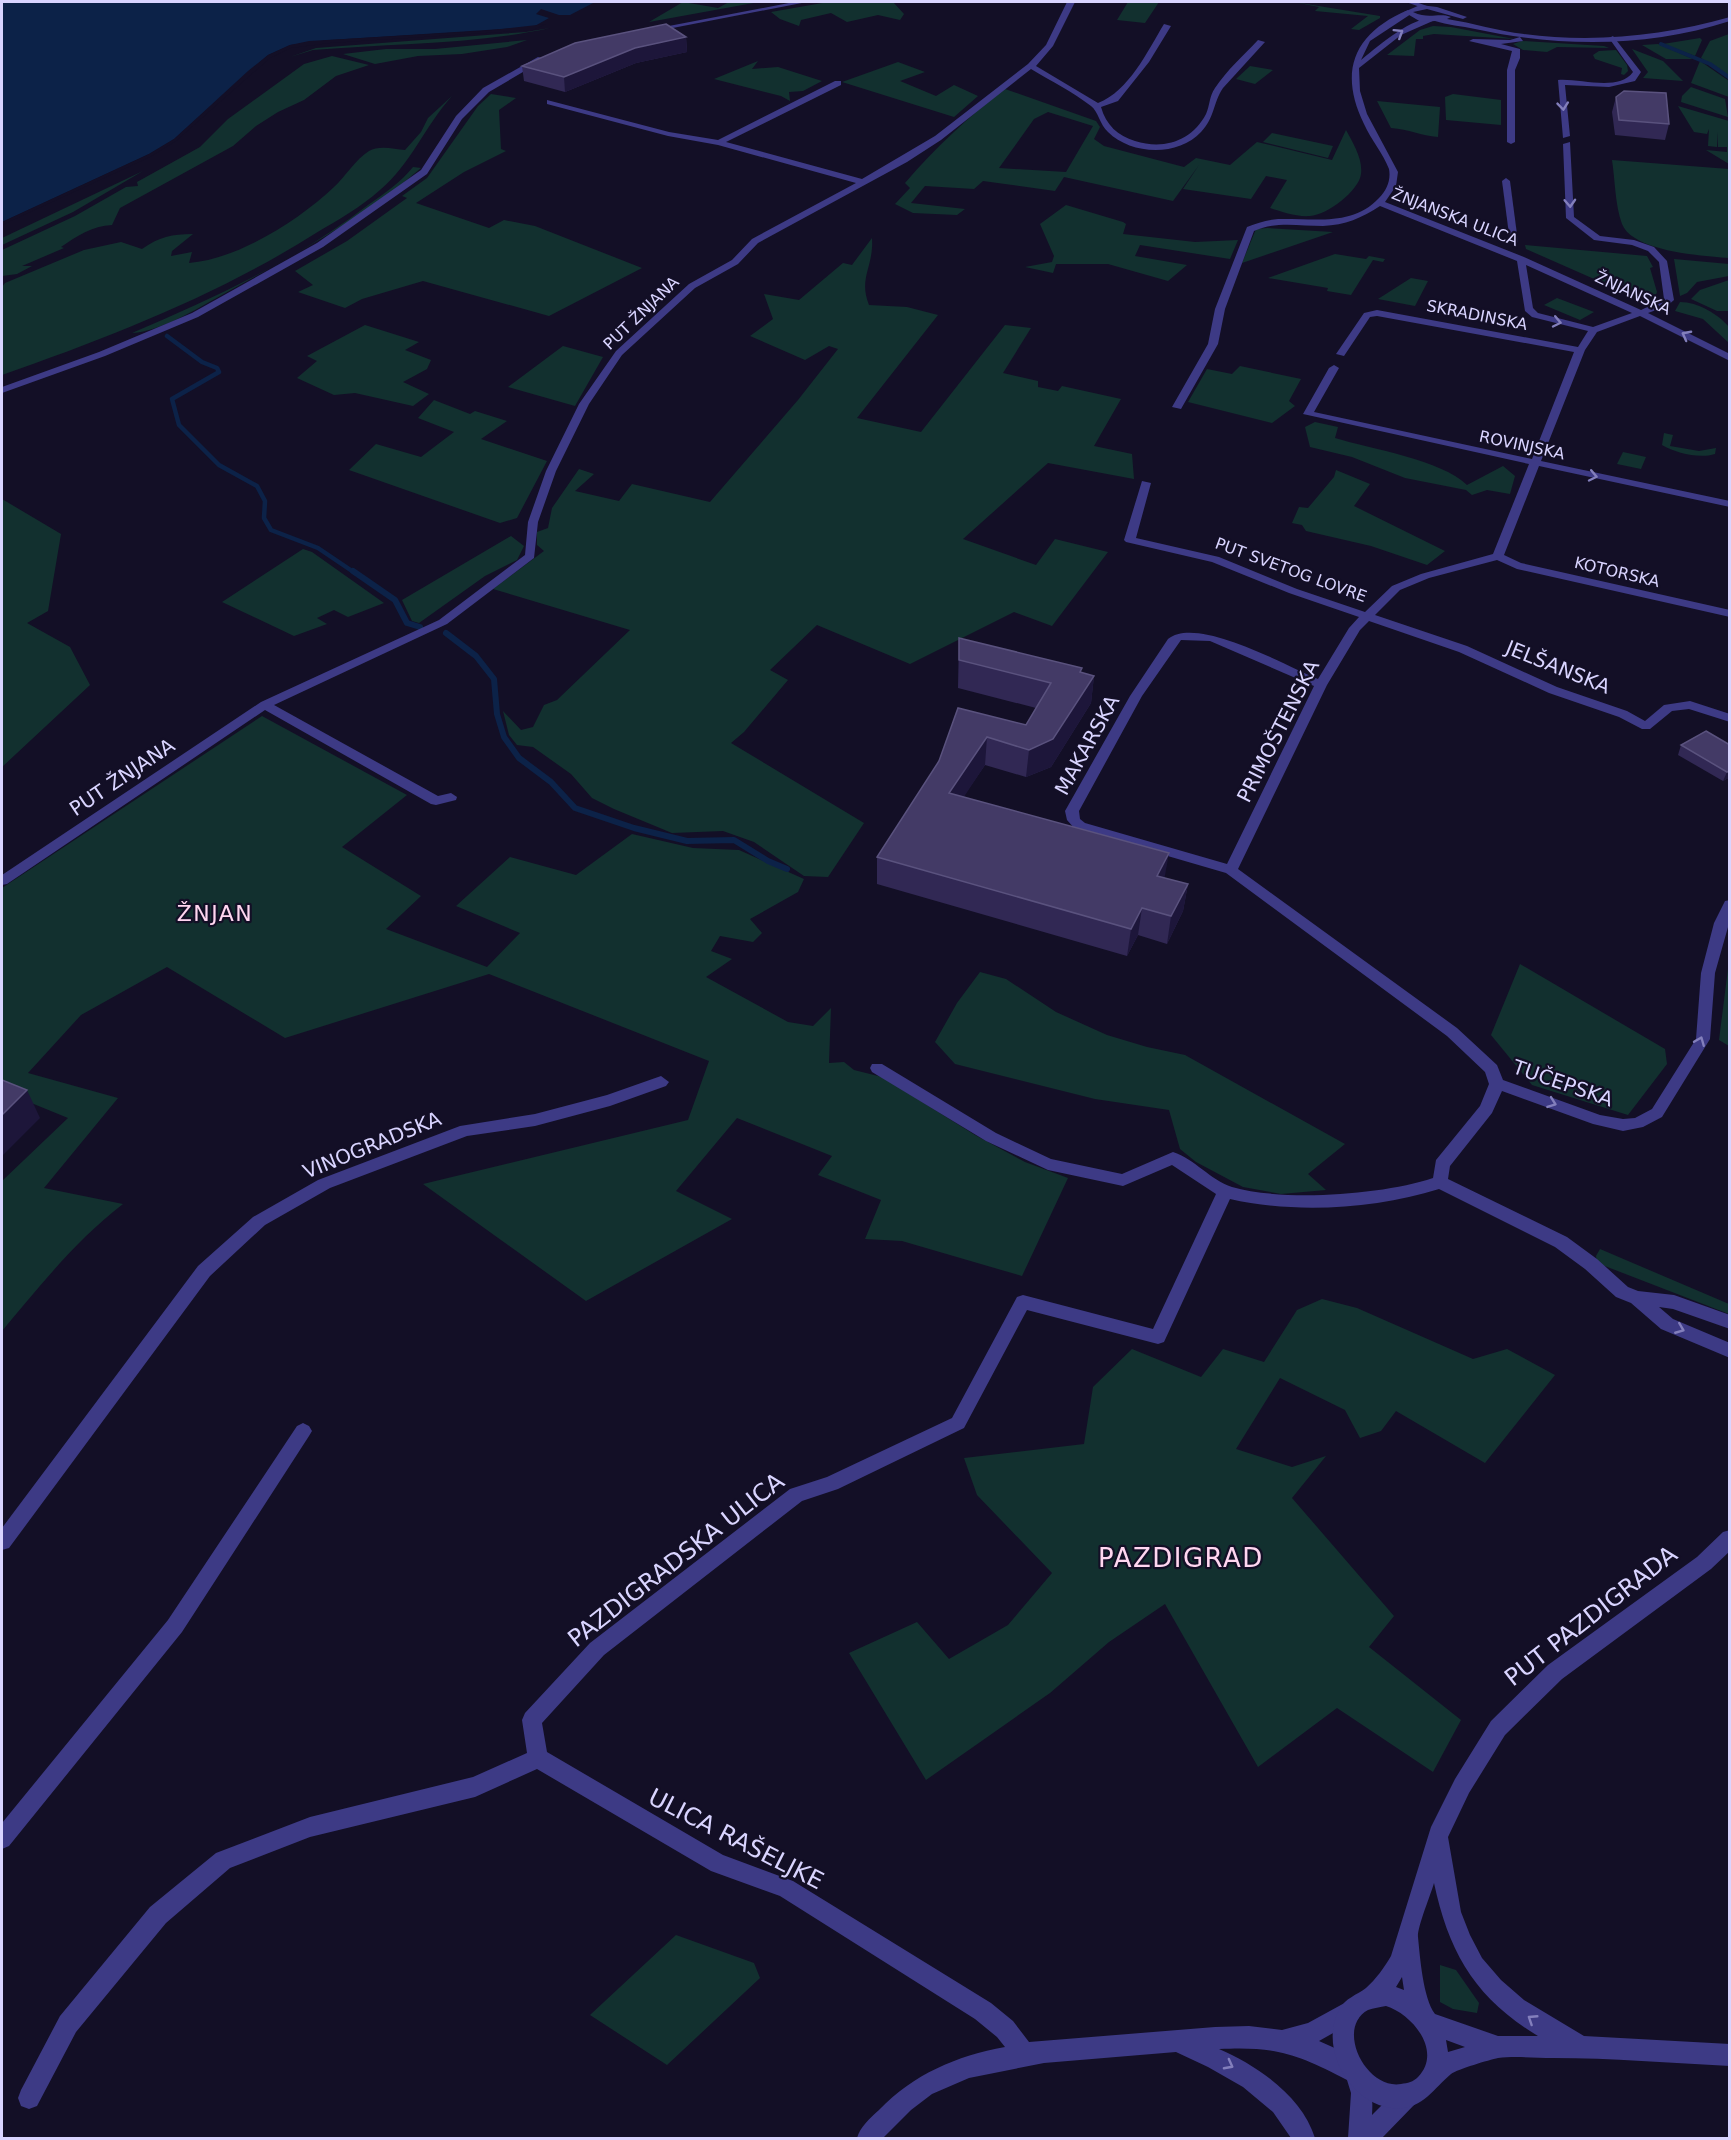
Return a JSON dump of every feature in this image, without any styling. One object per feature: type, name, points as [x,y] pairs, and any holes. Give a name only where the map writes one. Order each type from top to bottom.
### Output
[{"type":"street","points":[[638,33],[803,2]]},
{"type":"street","name":"PUT ŽNJANA","points":[[2,881],[265,705],[443,622],[530,555],[533,522],[551,471],[584,404],[619,352],[692,286],[735,262],[755,241],[938,138],[1031,66],[1049,45],[1071,2]]},
{"type":"street","points":[[1177,407],[1213,344],[1220,309],[1250,230],[1263,224],[1320,225],[1342,221],[1379,203],[1390,188],[1394,171],[1358,102],[1354,85],[1359,53],[1367,42],[1409,8],[1438,2]]},
{"type":"street","points":[[1358,66],[1398,33],[1447,17],[1450,2]]},
{"type":"street","points":[[1399,3],[1409,8],[1418,18],[1527,36],[1614,38],[1671,34],[1708,27],[1730,19]]},
{"type":"street","points":[[1425,6],[1491,24],[1569,38]]},
{"type":"street","points":[[1096,106],[1115,99],[1146,60],[1167,26]]},
{"type":"street","points":[[1587,94],[1588,90],[1632,79],[1637,72],[1614,38]]},
{"type":"street","points":[[1511,142],[1511,70],[1516,58],[1516,49],[1473,41],[1511,42],[1520,39]]},
{"type":"street","points":[[1031,66],[1096,106],[1099,115],[1112,133],[1127,142],[1156,148],[1177,147],[1189,140],[1205,122],[1212,110],[1214,97],[1223,82],[1261,42]]},
{"type":"street","points":[[2,390],[102,354],[195,315],[320,245],[424,172],[463,113],[486,90],[529,64],[555,54]]},
{"type":"street","points":[[1498,556],[1580,350],[1594,330],[1669,300],[1664,261],[1651,249],[1634,243],[1597,238],[1570,218],[1567,140],[1561,82],[1609,85]]},
{"type":"street","points":[[719,143],[838,83]]},
{"type":"street","points":[[550,102],[668,134],[719,143],[862,182]]},
{"type":"street","points":[[1505,175],[1507,208],[1514,242]]},
{"type":"street","name":"ŽNJANSKA ULICA","points":[[1379,203],[1521,259]]},
{"type":"street","name":"ŽNJANSKA","points":[[1521,259],[1643,312],[1730,358]]},
{"type":"street","name":"SKRADINSKA","points":[[1521,259],[1528,309],[1534,315],[1594,330]]},
{"type":"street","name":"SKRADINSKA","points":[[1341,354],[1367,315],[1386,314],[1580,350]]},
{"type":"street","name":"ROVINJSKA","points":[[1334,368],[1308,414],[1730,504]]},
{"type":"street","name":"PUT SVETOG LOVRE","points":[[1146,483],[1130,540],[1215,559],[1293,591],[1368,615],[1396,588],[1425,576],[1498,556]]},
{"type":"street","name":"KOTORSKA","points":[[1498,556],[1517,566],[1730,614]]},
{"type":"street","name":"PRIMOŠTENSKA","points":[[1231,870],[1321,685],[1355,628],[1368,615]]},
{"type":"street","name":"JELŠANSKA","points":[[1368,615],[1463,649],[1552,690],[1623,714],[1646,726],[1668,708],[1690,705],[1730,718]]},
{"type":"street","name":"MAKARSKA","points":[[1231,870],[1080,826],[1074,820],[1072,811],[1136,696],[1172,642],[1178,637],[1212,638],[1321,685]]},
{"type":"street","points":[[265,705],[436,801],[451,797]]},
{"type":"street","name":"TUČEPSKA","points":[[1231,870],[1452,1032],[1492,1069],[1497,1084],[1598,1120],[1623,1125],[1638,1123],[1657,1113],[1703,1039],[1708,973],[1721,923],[1730,904]]},
{"type":"street","points":[[877,1068],[992,1137],[1048,1164],[1124,1180],[1173,1158],[1225,1191],[1281,1201],[1405,1193],[1440,1182],[1561,1242],[1591,1264],[1622,1292],[1637,1298],[1674,1302],[1730,1322]]},
{"type":"street","name":"VINOGRADSKA","points":[[2,1542],[204,1270],[259,1221],[324,1185],[465,1130],[534,1120],[610,1100],[661,1082]]},
{"type":"street","points":[[1440,1182],[1442,1164],[1487,1109],[1497,1084]]},
{"type":"street","name":"PAZDIGRADSKA ULICA","points":[[538,1758],[532,1720],[597,1650],[796,1495],[832,1483],[958,1423],[1023,1302],[1158,1337],[1225,1191]]},
{"type":"street","points":[[1637,1298],[1667,1324],[1730,1351]]},
{"type":"street","points":[[2,1839],[175,1626],[303,1431]]},
{"type":"street","name":"PUT PAZDIGRADA","points":[[1373,1996],[1390,1978],[1409,1938],[1438,1834],[1480,1754],[1521,1703],[1601,1637],[1704,1563],[1730,1538]]},
{"type":"street","points":[[29,2098],[68,2024],[158,1915],[223,1860],[310,1827],[475,1787],[538,1758]]},
{"type":"street","name":"ULICA RAŠELJKE","points":[[538,1758],[718,1864],[786,1888],[983,2011],[1005,2029],[1024,2054]]},
{"type":"street","points":[[1438,1834],[1442,1877],[1449,1910],[1460,1942],[1477,1971],[1505,2000],[1556,2034],[1583,2047]]},
{"type":"street","name":"PUT PAZDIGRADA","points":[[1409,1938],[1415,1994],[1424,2019]]},
{"type":"street","points":[[1282,2041],[1311,2033],[1350,2011],[1360,2001],[1373,1996],[1399,1999],[1424,2019],[1498,2047]]},
{"type":"street","points":[[1350,2011],[1344,2024],[1342,2040],[1345,2056],[1362,2093],[1359,2139]]},
{"type":"street","points":[[1424,2019],[1437,2047],[1437,2065],[1431,2079]]},
{"type":"street","points":[[868,2139],[890,2113],[942,2076],[989,2059],[1211,2037],[1282,2041],[1332,2058],[1378,2092],[1393,2097],[1407,2096]]},
{"type":"street","points":[[1176,2041],[1252,2078],[1287,2110],[1304,2139]]},
{"type":"street","points":[[1367,2139],[1389,2112],[1407,2096],[1420,2090],[1445,2064],[1498,2047],[1583,2047],[1730,2055]]},
{"type":"green space","points":[[683,2],[718,8],[729,2],[759,2],[649,22]]},
{"type":"green space","points":[[828,2],[893,2],[904,14],[900,20],[878,15],[847,22],[831,13],[801,20],[799,26],[780,19],[771,12]]},
{"type":"green space","points":[[1128,2],[1159,2],[1145,23],[1117,20]]},
{"type":"green space","points":[[1294,2],[1380,16],[1380,18],[1359,30],[1351,29],[1368,16],[1315,11],[1319,7]]},
{"type":"green space","points":[[1433,26],[1451,27],[1514,39],[1434,34],[1423,36],[1423,39],[1416,39],[1414,56],[1387,55],[1420,30]]},
{"type":"green space","points":[[550,28],[521,34],[462,41],[313,50],[290,57],[316,48],[526,32]]},
{"type":"green space","points":[[1730,34],[1729,76],[1701,58],[1710,41]]},
{"type":"green space","points":[[1700,38],[1702,40],[1695,56],[1663,44]]},
{"type":"green space","points":[[527,40],[507,47],[462,54],[418,56],[375,64],[343,54],[386,49],[435,49]]},
{"type":"green space","points":[[1522,41],[1609,48],[1557,47],[1547,52],[1523,50],[1513,44]]},
{"type":"green space","points":[[1658,44],[1693,59],[1666,59],[1642,45]]},
{"type":"green space","points":[[1632,49],[1663,61],[1683,81],[1643,78],[1648,72]]},
{"type":"green space","points":[[1616,50],[1627,65],[1628,71],[1624,75],[1621,74],[1622,68],[1595,59],[1593,55],[1599,51]]},
{"type":"green space","points":[[332,56],[369,65],[336,76],[304,100],[278,112],[256,126],[233,146],[120,208],[112,225],[85,232],[61,247],[64,248],[22,266],[32,266],[17,274],[2,276],[2,250],[75,216],[126,187],[138,186],[137,182],[200,147],[228,119],[304,64]]},
{"type":"green space","points":[[758,61],[752,69],[778,67],[822,81],[803,91],[789,92],[790,101],[781,96],[714,79]]},
{"type":"green space","points":[[1700,61],[1729,81],[1729,97],[1691,83]]},
{"type":"green space","points":[[898,62],[925,72],[900,81],[936,96],[954,85],[978,96],[954,117],[842,82]]},
{"type":"green space","points":[[1250,66],[1273,70],[1255,84],[1236,79]]},
{"type":"green space","points":[[1691,87],[1725,99],[1728,117],[1681,102],[1682,96]]},
{"type":"green space","points":[[1005,89],[1096,121],[1100,127],[1094,139],[1104,146],[1184,167],[1196,158],[1230,165],[1257,142],[1332,160],[1346,130],[1359,157],[1361,174],[1355,188],[1341,201],[1317,215],[1310,216],[1295,215],[1270,208],[1287,180],[1266,176],[1251,199],[1183,189],[1199,165],[1173,201],[1064,177],[1055,191],[983,181],[974,189],[925,186],[911,203],[965,209],[957,215],[913,213],[895,204],[910,188],[905,183],[916,170],[952,133]],"holes":[[[1048,112],[1093,126],[1066,172],[999,168],[1034,119]]]},
{"type":"green space","points":[[491,94],[516,98],[499,110],[501,149],[506,151],[464,172],[416,203],[489,228],[504,220],[535,226],[642,268],[549,316],[423,281],[362,299],[345,308],[298,292],[313,285],[295,271],[347,241],[407,198],[402,196],[427,178],[478,106]]},
{"type":"green space","points":[[1453,94],[1501,100],[1501,125],[1446,120],[1445,97]]},
{"type":"green space","points":[[452,96],[391,180],[341,218],[279,255],[202,295],[83,346],[2,375],[2,287],[5,283],[84,250],[121,242],[142,249],[166,237],[193,234],[172,251],[171,256],[192,252],[189,263],[208,260],[247,246],[303,213],[334,187],[369,151],[382,148],[405,150],[421,132],[428,118]]},
{"type":"green space","points":[[1377,101],[1440,107],[1438,137],[1391,128]]},
{"type":"green space","points":[[1678,106],[1729,121],[1729,164],[1706,150],[1727,152],[1727,147],[1718,147],[1718,132],[1717,147],[1708,146],[1709,129],[1707,134],[1694,132]]},
{"type":"green space","points":[[1272,133],[1333,146],[1328,158],[1263,142]]},
{"type":"green space","points":[[1612,160],[1729,169],[1729,258],[1654,247],[1629,233],[1620,217]]},
{"type":"green space","points":[[413,167],[421,168],[374,205],[289,258],[380,197]]},
{"type":"green space","points":[[143,171],[73,212],[2,245],[2,238]]},
{"type":"green space","points":[[1066,205],[1123,222],[1126,224],[1123,234],[1195,242],[1238,240],[1230,259],[1140,245],[1135,256],[1187,265],[1168,281],[1108,264],[1056,264],[1053,273],[1025,267],[1052,262],[1054,256],[1040,224]]},
{"type":"green space","points":[[1256,229],[1333,232],[1242,263]]},
{"type":"green space","points":[[872,238],[865,287],[869,305],[907,307],[938,315],[857,418],[921,432],[1005,325],[1031,328],[1003,373],[1038,381],[1038,387],[1058,391],[1062,386],[1121,399],[1094,446],[1132,454],[1134,479],[1048,463],[963,539],[1036,565],[1055,539],[1108,552],[1052,626],[1014,612],[910,664],[817,625],[770,670],[788,680],[744,732],[731,743],[864,823],[828,877],[804,876],[754,842],[723,831],[672,833],[614,809],[592,798],[571,774],[533,747],[517,745],[509,735],[503,711],[521,730],[533,727],[544,705],[557,700],[630,630],[493,589],[544,551],[537,545],[537,532],[548,528],[552,508],[579,469],[594,474],[575,491],[619,501],[632,484],[710,502],[798,400],[838,349],[829,346],[805,360],[750,336],[773,319],[764,294],[799,300],[843,263],[852,265]]},
{"type":"green space","points":[[1525,245],[1647,256],[1653,267],[1650,268],[1657,292],[1655,297],[1650,299],[1635,297],[1526,249]]},
{"type":"green space","points":[[1335,254],[1366,259],[1369,256],[1385,259],[1383,262],[1373,260],[1351,295],[1327,291],[1328,288],[1268,278]]},
{"type":"green space","points":[[1674,259],[1729,264],[1729,276],[1697,282],[1687,293],[1680,296]]},
{"type":"green space","points":[[278,263],[178,319],[155,328],[132,333],[224,292]]},
{"type":"green space","points":[[1411,278],[1428,281],[1415,306],[1378,299]]},
{"type":"green space","points":[[1729,280],[1729,311],[1717,311],[1691,299],[1700,290]]},
{"type":"green space","points":[[1557,298],[1594,312],[1580,320],[1544,305]]},
{"type":"green space","points":[[1680,302],[1701,306],[1719,318],[1729,327],[1729,343],[1703,319],[1675,311]]},
{"type":"green space","points":[[365,325],[419,342],[405,350],[431,360],[427,369],[403,382],[429,394],[413,406],[355,393],[334,395],[297,378],[317,361],[307,356]]},
{"type":"green space","points":[[563,346],[603,357],[575,406],[508,387]]},
{"type":"green space","points":[[1240,366],[1301,379],[1289,401],[1295,406],[1272,423],[1188,402],[1207,369],[1232,374]]},
{"type":"green space","points":[[434,400],[470,414],[475,411],[507,421],[481,439],[547,461],[517,518],[500,523],[349,470],[376,444],[421,457],[454,432],[418,418]]},
{"type":"green space","points":[[1315,422],[1338,427],[1335,438],[1424,462],[1456,476],[1467,485],[1503,466],[1515,476],[1510,494],[1487,490],[1472,495],[1466,490],[1405,478],[1352,457],[1310,447],[1305,427]]},
{"type":"green space","points":[[1664,433],[1673,435],[1670,446],[1699,451],[1716,448],[1715,454],[1695,455],[1674,450],[1662,445]]},
{"type":"green space","points":[[1623,452],[1646,457],[1641,469],[1617,464]]},
{"type":"green space","points":[[1336,470],[1370,484],[1354,506],[1445,551],[1427,565],[1371,546],[1306,531],[1302,525],[1292,523],[1299,507],[1308,508],[1334,477]]},
{"type":"green space","points":[[2,499],[61,534],[48,611],[27,623],[70,647],[90,685],[2,767]]},
{"type":"green space","points":[[511,536],[524,546],[517,560],[485,576],[419,623],[412,621],[402,600]]},
{"type":"green space","points":[[303,549],[312,552],[384,603],[348,617],[334,610],[317,618],[327,624],[294,636],[222,602]]},
{"type":"green space","points":[[262,716],[407,795],[342,847],[421,896],[386,929],[487,967],[520,933],[456,906],[510,857],[576,875],[632,834],[693,848],[739,850],[804,879],[798,892],[750,919],[762,933],[753,942],[720,936],[711,951],[732,959],[706,977],[788,1022],[813,1026],[831,1008],[829,1063],[844,1062],[854,1070],[882,1077],[975,1135],[1025,1162],[1068,1178],[1022,1276],[902,1241],[865,1239],[881,1200],[818,1175],[832,1156],[737,1118],[676,1191],[732,1219],[586,1301],[423,1184],[688,1120],[709,1061],[489,974],[285,1038],[167,967],[81,1015],[28,1073],[118,1098],[44,1188],[123,1204],[74,1248],[2,1331],[2,1181],[68,1118],[2,1091],[2,888]]},
{"type":"green space","points":[[1729,961],[1729,1046],[1719,1040]]},
{"type":"green space","points":[[1520,964],[1665,1049],[1667,1064],[1628,1115],[1532,1085],[1491,1035]]},
{"type":"green space","points":[[980,972],[1006,979],[1056,1012],[1107,1035],[1185,1055],[1345,1144],[1308,1174],[1326,1190],[1281,1194],[1243,1187],[1196,1162],[1180,1149],[1169,1110],[1095,1099],[955,1064],[935,1042],[957,1003]]},
{"type":"green space","points":[[1600,1249],[1729,1304],[1729,1314],[1597,1263],[1596,1256]]},
{"type":"green space","points":[[1322,1299],[1357,1308],[1473,1359],[1507,1349],[1555,1375],[1485,1463],[1396,1411],[1381,1431],[1360,1438],[1345,1410],[1280,1378],[1236,1449],[1292,1467],[1326,1456],[1292,1498],[1394,1616],[1369,1647],[1461,1720],[1433,1772],[1337,1708],[1258,1767],[1165,1604],[1109,1642],[1050,1693],[926,1780],[849,1653],[917,1622],[949,1659],[1008,1625],[1052,1573],[977,1495],[964,1458],[1084,1444],[1093,1387],[1132,1349],[1201,1377],[1223,1349],[1264,1362],[1297,1310]]},
{"type":"green space","points":[[676,1935],[754,1963],[760,1978],[667,2065],[590,2015]]},
{"type":"green space","points":[[1440,1965],[1456,1970],[1479,2003],[1477,2013],[1453,2009],[1440,2002]]},
{"type":"water","points":[[2,2],[595,2],[570,15],[559,15],[541,9],[536,14],[549,18],[533,27],[330,40],[290,45],[268,55],[174,139],[149,154],[2,222]]},
{"type":"pier","points":[[546,24],[533,30],[330,43],[291,48],[270,58],[176,141],[150,157],[2,225],[2,222],[149,154],[174,139],[248,71],[268,55],[290,45],[309,41],[482,31]]},
{"type":"building","points":[[666,24],[686,37],[635,48],[564,77],[522,66],[575,43]]},
{"type":"building","points":[[1624,91],[1666,93],[1669,124],[1619,120],[1616,97]]},
{"type":"building","points":[[959,638],[1082,668],[1080,672],[1094,676],[1053,739],[1029,750],[987,737],[949,793],[1169,853],[1157,876],[1188,884],[1171,916],[1142,908],[1131,929],[877,857],[939,761],[958,708],[1026,725],[1051,683],[959,660]]},
{"type":"building","points":[[1706,731],[1730,745],[1730,770],[1727,772],[1681,745]]},
{"type":"building","points":[[2,1080],[27,1090],[2,1115]]},
{"type":"waterway","points":[[1661,44],[1710,64],[1730,78]]},
{"type":"waterway","points":[[167,336],[202,362],[217,368],[219,372],[172,399],[179,425],[219,465],[257,486],[265,501],[264,518],[271,530],[318,548],[355,573]]},
{"type":"waterway","points":[[353,571],[395,600],[407,623],[420,627]]},
{"type":"waterway","points":[[446,633],[476,656],[494,679],[497,714],[504,737],[519,758],[551,782],[575,808],[634,828],[687,841],[734,840],[768,861],[787,869]]},
{"type":"district","name":"ŽNJAN","points":[[215,913]]},
{"type":"district","name":"PAZDIGRAD","points":[[1181,1558]]}]
